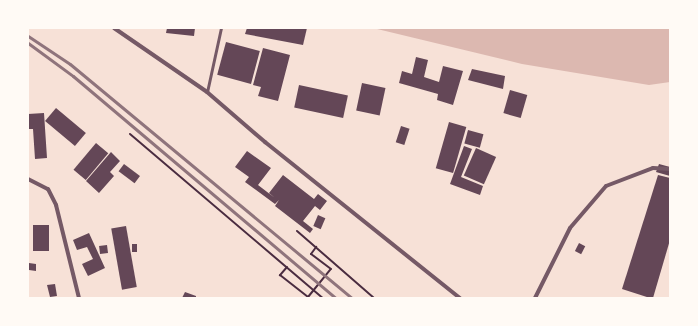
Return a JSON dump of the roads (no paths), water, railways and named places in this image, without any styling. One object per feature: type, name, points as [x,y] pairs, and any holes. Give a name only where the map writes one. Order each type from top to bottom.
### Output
[{"type":"street","points":[[114,28],[207,92],[264,142],[460,298]]},
{"type":"street","points":[[535,298],[570,228],[606,186],[653,168],[670,169]]},
{"type":"street","points":[[28,179],[48,189],[56,206],[79,298]]},
{"type":"lane","points":[[207,92],[221,28]]},
{"type":"railway","points":[[28,36],[70,64],[352,298]]},
{"type":"railway","points":[[28,43],[73,76],[336,298]]}]
